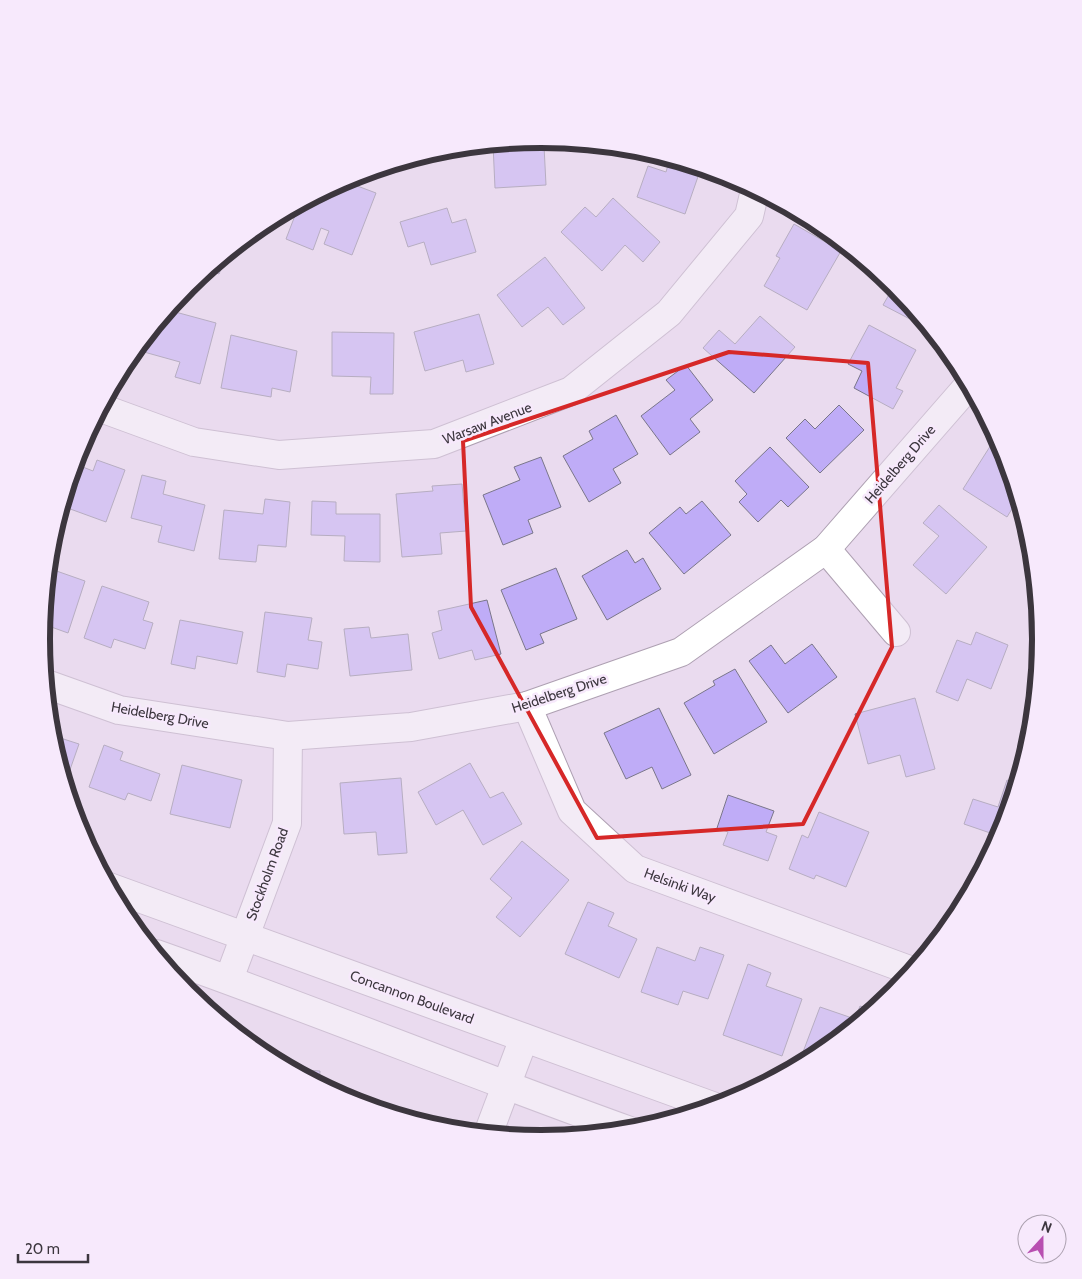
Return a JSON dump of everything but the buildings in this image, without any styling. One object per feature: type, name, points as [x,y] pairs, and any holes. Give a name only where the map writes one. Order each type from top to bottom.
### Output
[{"type":"street","name":"Warsaw Avenue","points":[[107,410],[194,442],[279,455],[434,444],[571,391],[669,313],[749,216],[753,197]]},
{"type":"street","name":"Heidelberg Drive","points":[[52,686],[119,710],[288,736],[411,727],[527,706],[681,652],[826,549],[964,391]]},
{"type":"street","points":[[826,549],[896,632]]},
{"type":"street","name":"Helsinki Way","points":[[527,706],[572,811],[635,869],[905,968]]},
{"type":"street","name":"Stockholm Road","points":[[229,979],[286,823],[288,736]]},
{"type":"street","name":"Concannon Boulevard","points":[[120,891],[704,1102]]},
{"type":"street","points":[[168,958],[229,979],[506,1086],[615,1125]]},
{"type":"street","points":[[491,1127],[524,1038]]},
{"type":"highlighted area","points":[[729,352],[868,363],[892,647],[803,824],[597,838],[471,607],[463,441]]}]
